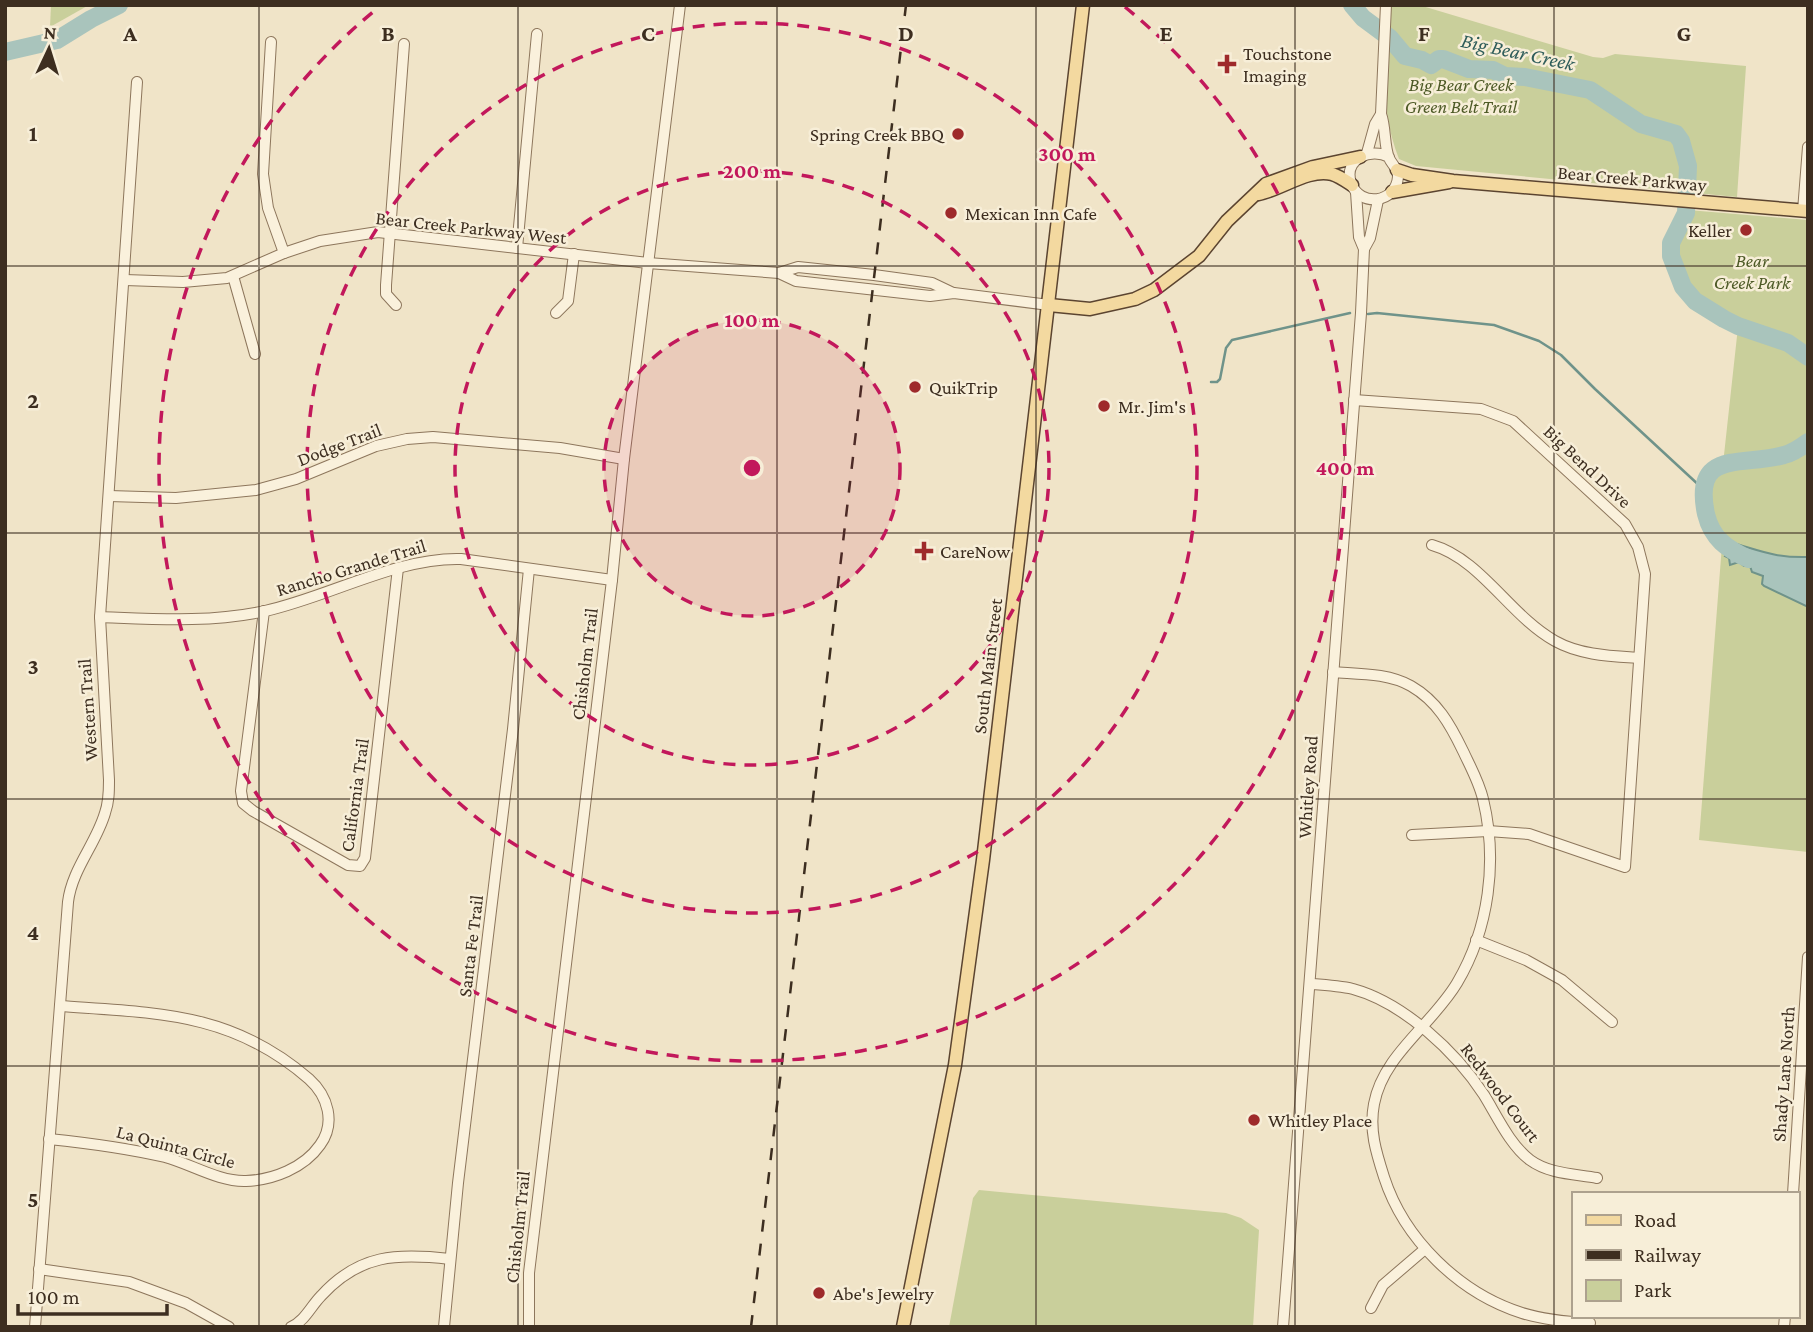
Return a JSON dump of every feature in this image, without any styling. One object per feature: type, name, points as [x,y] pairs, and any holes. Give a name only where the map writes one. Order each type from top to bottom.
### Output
[{"type":"main road","name":"South Main Street","points":[[904,1327],[956,1065],[985,847],[1083,5]]},
{"type":"main road","points":[[1049,305],[1090,309],[1125,302],[1154,290],[1199,256],[1227,221],[1266,184],[1282,177],[1363,155]]},
{"type":"main road","name":"Bear Creek Parkway","points":[[1397,170],[1412,176],[1453,181],[1805,211]]},
{"type":"main road","points":[[1257,194],[1270,192],[1305,177],[1329,173],[1354,188]]},
{"type":"main road","name":"Bear Creek Parkway","points":[[1392,192],[1453,181]]},
{"type":"street","name":"Chisholm Trail","points":[[529,1327],[529,1273],[680,5]]},
{"type":"street","points":[[1381,114],[1363,155],[1351,169],[1354,188],[1362,197],[1378,200],[1392,192],[1396,185],[1397,170],[1389,157],[1381,114],[1385,11]]},
{"type":"street","points":[[517,248],[537,34]]},
{"type":"street","points":[[271,42],[263,174],[268,208],[284,253]]},
{"type":"street","points":[[396,305],[386,294],[404,44]]},
{"type":"street","name":"Western Trail","points":[[35,1327],[69,893],[105,815],[108,799],[100,617],[137,82]]},
{"type":"street","points":[[1805,211],[1808,147]]},
{"type":"street","points":[[1363,155],[1382,154],[1389,157]]},
{"type":"street","name":"Whitley Road","points":[[1354,188],[1359,237],[1364,250]]},
{"type":"street","name":"Whitley Road","points":[[1283,1327],[1311,984],[1364,250],[1370,237],[1378,200]]},
{"type":"street","name":"Bear Creek Parkway West","points":[[125,280],[183,282],[233,276],[284,253],[320,241],[360,234],[390,233],[648,263],[779,273],[796,281],[930,296],[954,293],[1049,305]]},
{"type":"street","points":[[556,313],[568,301],[574,254]]},
{"type":"street","points":[[233,276],[256,354]]},
{"type":"street","name":"Big Bend Drive","points":[[1354,400],[1481,409],[1502,415],[1525,430],[1617,515],[1635,540],[1642,560],[1645,580],[1625,867],[1529,834],[1488,831]]},
{"type":"street","name":"Dodge Trail","points":[[108,496],[176,498],[256,490],[296,479],[376,446],[433,437],[561,448],[624,459]]},
{"type":"street","points":[[1433,545],[1456,554],[1539,631],[1555,642],[1590,654],[1639,658]]},
{"type":"street","name":"Rancho Grande Trail","points":[[100,617],[178,620],[264,611],[305,601],[398,568],[441,558],[612,580]]},
{"type":"street","name":"California Trail","points":[[264,611],[241,791],[243,803],[348,865],[360,866],[365,858],[375,781],[398,568]]},
{"type":"street","name":"Santa Fe Trail","points":[[443,1327],[513,729],[529,569]]},
{"type":"street","points":[[1333,672],[1396,679],[1410,686],[1439,709],[1453,730],[1483,798],[1488,831],[1490,852],[1486,911],[1476,940],[1457,984],[1395,1060],[1383,1079],[1373,1106],[1372,1135],[1376,1154],[1395,1205],[1425,1249],[1461,1280],[1499,1303],[1555,1324],[1590,1323]]},
{"type":"street","points":[[1412,835],[1488,831]]},
{"type":"street","points":[[1476,940],[1526,960],[1562,980],[1612,1022]]},
{"type":"street","name":"Shady Lane North","points":[[1793,1192],[1808,957]]},
{"type":"street","name":"Redwood Court","points":[[1311,984],[1353,989],[1380,1000],[1444,1045],[1471,1075],[1518,1147],[1530,1160],[1543,1168],[1597,1178]]},
{"type":"street","name":"La Quinta Circle","points":[[49,1139],[108,1145],[167,1158],[223,1178],[244,1181],[271,1177],[291,1170],[308,1159],[321,1145],[328,1117],[328,1105],[323,1093],[301,1072],[261,1044],[224,1027],[191,1018],[60,1006]]},
{"type":"street","points":[[1371,1308],[1382,1285],[1425,1249]]},
{"type":"street","points":[[292,1327],[298,1324],[321,1294],[350,1270],[363,1264],[409,1255],[450,1259]]},
{"type":"street","points":[[39,1269],[129,1282],[186,1303],[229,1327]]},
{"type":"green space","points":[[51,5],[89,5],[50,27]]},
{"type":"green space","name":"Big Bear Creek Green Belt Trail","points":[[1389,5],[1419,5],[1593,57],[1603,58],[1615,54],[1746,66],[1737,197],[1416,166],[1399,159],[1392,139],[1386,101],[1385,64]]},
{"type":"green space","name":"Bear Creek Park","points":[[1688,210],[1808,220],[1808,852],[1699,840],[1722,545],[1708,522],[1702,494],[1706,478],[1723,464],[1738,327],[1701,305],[1678,281],[1671,257],[1672,245],[1680,221]]},
{"type":"green space","points":[[979,1190],[1226,1213],[1241,1218],[1259,1230],[1253,1327],[949,1327],[973,1198]]},
{"type":"water","points":[[1733,543],[1778,555],[1808,557],[1808,607],[1764,586],[1763,576],[1752,572],[1750,566],[1739,562],[1730,565],[1729,558],[1725,556]]},
{"type":"waterway","name":"Big Bear Creek","points":[[5,52],[57,40],[119,5]]},
{"type":"waterway","name":"Big Bear Creek","points":[[1352,5],[1363,18],[1390,38],[1405,56],[1431,65],[1443,59],[1469,69],[1493,70],[1505,76],[1525,77],[1590,90],[1641,124],[1676,134],[1681,141],[1688,166],[1686,213],[1671,243],[1671,256],[1683,287],[1695,301],[1724,319],[1788,343],[1808,357]]},
{"type":"waterway","points":[[1211,382],[1220,379],[1226,348],[1232,340],[1350,313]]},
{"type":"waterway","points":[[1368,314],[1494,325],[1539,341],[1561,355],[1702,488]]},
{"type":"waterway","name":"Big Bear Creek","points":[[1749,559],[1727,547],[1712,530],[1706,514],[1704,493],[1707,479],[1714,469],[1724,464],[1784,455],[1808,442]]},
{"type":"railway","points":[[751,1327],[906,5]]},
{"type":"place","name":"Touchstone Imaging","points":[[1227,64]]},
{"type":"place","name":"Spring Creek BBQ","points":[[958,134]]},
{"type":"place","name":"Mexican Inn Cafe","points":[[951,213]]},
{"type":"place","name":"Keller","points":[[1746,230]]},
{"type":"place","name":"QuikTrip","points":[[915,387]]},
{"type":"place","name":"Mr. Jim's","points":[[1104,406]]},
{"type":"place","name":"CareNow","points":[[924,551]]},
{"type":"place","name":"Whitley Place","points":[[1254,1120]]},
{"type":"place","name":"Abe's Jewelry","points":[[819,1293]]}]
